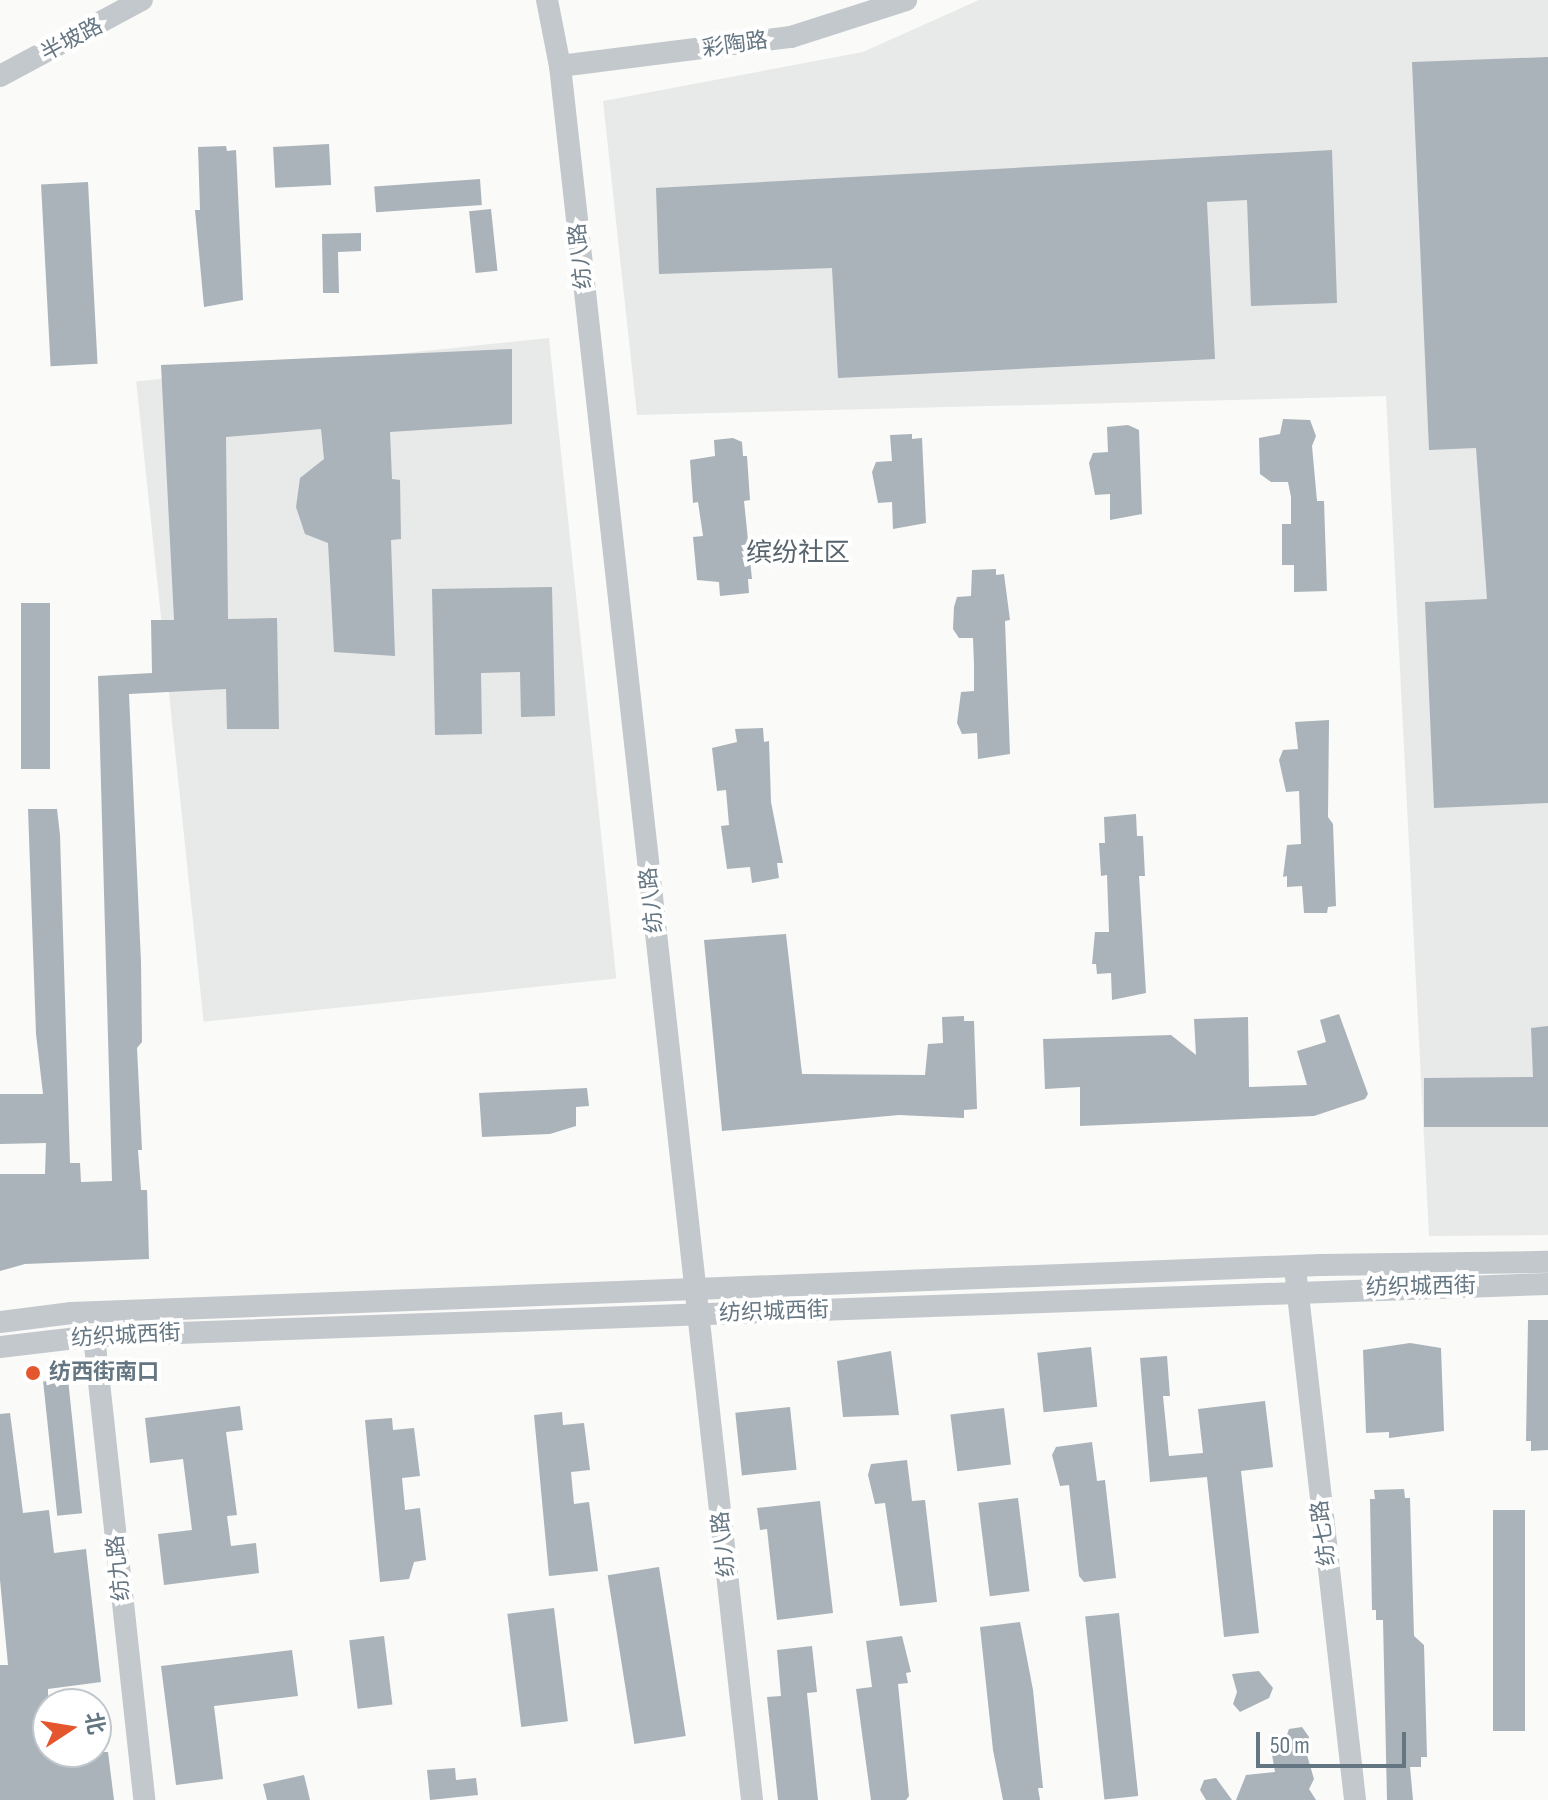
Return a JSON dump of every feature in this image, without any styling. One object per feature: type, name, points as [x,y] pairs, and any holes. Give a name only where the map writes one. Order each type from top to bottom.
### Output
[{"type":"street","name":"半坡路","points":[[0,76],[142,0]]},
{"type":"street","name":"纺八路","points":[[547,0],[560,66],[752,1800]]},
{"type":"street","name":"彩陶路","points":[[560,66],[791,37],[906,0]]},
{"type":"street","name":"纺织城西街","points":[[0,1322],[87,1312],[1295,1266],[1548,1262]]},
{"type":"street","name":"纺七路","points":[[1295,1266],[1355,1800]]},
{"type":"street","name":"纺织城西街","points":[[0,1347],[94,1336],[1296,1290],[1548,1284]]},
{"type":"street","name":"纺九路","points":[[94,1336],[144,1800]]},
{"type":"shaded area","points":[[979,0],[1548,0],[1548,1235],[1429,1236],[1386,396],[637,415],[603,101],[863,52]]},
{"type":"shaded area","points":[[549,338],[616,978],[204,1022],[136,381]]},
{"type":"building","points":[[1548,57],[1548,803],[1434,808],[1425,602],[1487,599],[1476,448],[1429,450],[1412,62]]},
{"type":"building","points":[[329,144],[331,185],[275,188],[273,147]]},
{"type":"building","points":[[226,146],[227,151],[236,150],[243,300],[204,307],[195,210],[200,210],[198,147]]},
{"type":"building","points":[[1332,150],[1337,303],[1251,306],[1247,200],[1207,202],[1215,359],[838,378],[832,268],[659,274],[656,188]]},
{"type":"building","points":[[480,179],[482,205],[376,212],[374,186]]},
{"type":"building","points":[[88,182],[98,364],[51,366],[41,184]]},
{"type":"building","points":[[491,209],[497,271],[476,273],[469,211]]},
{"type":"building","points":[[361,233],[361,251],[338,252],[339,293],[323,293],[322,234]]},
{"type":"building","points":[[512,349],[512,424],[390,432],[392,479],[400,480],[401,539],[391,540],[395,656],[334,652],[328,543],[305,534],[296,507],[300,478],[324,459],[321,429],[226,437],[228,619],[277,618],[279,729],[227,729],[226,689],[129,694],[141,962],[142,1042],[137,1048],[142,1150],[138,1150],[141,1190],[147,1190],[149,1259],[25,1264],[0,1271],[0,1174],[45,1174],[46,1143],[0,1144],[0,1094],[43,1094],[36,1034],[28,809],[57,809],[70,1163],[80,1163],[81,1182],[112,1181],[98,676],[152,673],[151,620],[174,620],[161,365]]},
{"type":"building","points":[[1283,419],[1310,420],[1316,436],[1312,446],[1317,501],[1324,501],[1327,591],[1294,592],[1294,565],[1282,565],[1282,524],[1291,524],[1291,497],[1288,482],[1271,482],[1260,474],[1259,438],[1280,434]]},
{"type":"building","points":[[1128,425],[1139,430],[1142,514],[1110,520],[1110,494],[1095,495],[1089,463],[1093,453],[1108,452],[1107,427]]},
{"type":"building","points":[[912,434],[912,439],[922,438],[926,523],[893,529],[892,502],[878,503],[872,472],[876,462],[892,461],[890,435]]},
{"type":"building","points":[[733,438],[742,442],[743,456],[747,456],[750,500],[744,501],[752,579],[748,579],[749,593],[720,596],[719,582],[697,580],[693,537],[703,536],[698,502],[693,503],[690,460],[715,456],[714,440]]},
{"type":"building","points":[[996,569],[996,575],[1004,574],[1010,620],[1005,621],[1010,754],[978,759],[977,733],[962,734],[957,723],[961,692],[974,691],[974,665],[973,638],[959,638],[953,629],[954,607],[957,597],[971,596],[972,570]]},
{"type":"building","points":[[552,587],[555,716],[521,717],[520,672],[481,673],[482,734],[435,735],[432,589]]},
{"type":"building","points":[[21,603],[50,603],[50,769],[21,769]]},
{"type":"building","points":[[1329,720],[1328,817],[1333,824],[1336,906],[1328,907],[1327,913],[1304,913],[1302,886],[1287,887],[1287,876],[1283,877],[1287,845],[1301,844],[1299,791],[1286,792],[1279,760],[1283,750],[1298,749],[1295,722]]},
{"type":"building","points":[[763,728],[764,742],[769,741],[771,802],[783,863],[777,863],[779,878],[752,883],[750,867],[727,869],[721,826],[729,825],[726,790],[717,791],[712,748],[737,742],[735,729]]},
{"type":"building","points":[[1136,814],[1137,836],[1143,836],[1145,876],[1139,876],[1146,993],[1112,1000],[1111,973],[1097,974],[1096,964],[1092,964],[1095,932],[1109,932],[1107,875],[1101,876],[1099,843],[1105,843],[1104,817]]},
{"type":"building","points":[[786,934],[802,1074],[925,1075],[928,1044],[943,1043],[942,1017],[964,1016],[964,1021],[974,1021],[977,1109],[964,1110],[964,1118],[899,1115],[722,1131],[704,940]]},
{"type":"building","points":[[1339,1014],[1368,1094],[1365,1099],[1314,1116],[1080,1126],[1080,1087],[1045,1089],[1043,1039],[1171,1035],[1196,1055],[1194,1019],[1248,1017],[1249,1087],[1307,1085],[1297,1051],[1326,1042],[1320,1020]]},
{"type":"building","points":[[1548,1026],[1548,1127],[1424,1127],[1424,1078],[1533,1077],[1531,1028]]},
{"type":"building","points":[[587,1088],[589,1106],[576,1107],[576,1126],[550,1134],[482,1137],[479,1093]]},
{"type":"building","points":[[1528,1320],[1548,1320],[1548,1450],[1531,1451],[1531,1441],[1526,1441]]},
{"type":"building","points":[[1410,1343],[1441,1348],[1444,1431],[1389,1438],[1389,1432],[1366,1433],[1363,1350]]},
{"type":"building","points":[[1091,1347],[1097,1407],[1044,1412],[1037,1353]]},
{"type":"building","points":[[891,1351],[899,1415],[843,1417],[837,1361]]},
{"type":"building","points":[[1167,1356],[1170,1396],[1163,1396],[1169,1456],[1203,1453],[1198,1409],[1265,1401],[1273,1467],[1241,1471],[1259,1633],[1224,1637],[1207,1477],[1150,1482],[1140,1358]]},
{"type":"building","points":[[68,1379],[82,1513],[57,1516],[43,1382]]},
{"type":"building","points":[[240,1406],[243,1430],[226,1432],[237,1515],[227,1516],[231,1546],[256,1543],[259,1573],[164,1585],[158,1534],[192,1530],[183,1459],[150,1463],[145,1418]]},
{"type":"building","points":[[790,1407],[797,1470],[742,1475],[735,1413]]},
{"type":"building","points":[[1004,1408],[1011,1465],[957,1471],[950,1415]]},
{"type":"building","points":[[562,1412],[563,1425],[584,1423],[590,1470],[571,1472],[574,1504],[589,1502],[598,1571],[549,1576],[534,1415]]},
{"type":"building","points":[[10,1413],[23,1513],[49,1510],[54,1553],[86,1549],[101,1682],[32,1688],[32,1768],[110,1768],[114,1800],[0,1800],[0,1665],[8,1665],[0,1580],[0,1414]]},
{"type":"building","points":[[392,1418],[393,1430],[414,1428],[420,1476],[402,1478],[405,1510],[420,1508],[426,1560],[414,1562],[409,1579],[380,1582],[365,1420]]},
{"type":"building","points":[[1092,1442],[1097,1481],[1105,1480],[1116,1578],[1084,1582],[1079,1576],[1069,1485],[1060,1486],[1052,1455],[1056,1447]]},
{"type":"building","points":[[907,1460],[912,1501],[925,1500],[937,1602],[900,1606],[885,1503],[875,1504],[868,1475],[871,1464]]},
{"type":"building","points":[[1404,1489],[1405,1498],[1410,1498],[1414,1636],[1424,1645],[1427,1757],[1421,1757],[1421,1767],[1410,1767],[1413,1800],[1387,1800],[1383,1620],[1376,1620],[1376,1610],[1372,1610],[1370,1499],[1375,1499],[1374,1490]]},
{"type":"building","points":[[1018,1498],[1029,1591],[990,1596],[978,1503]]},
{"type":"building","points":[[820,1501],[833,1613],[777,1620],[767,1529],[760,1530],[757,1508]]},
{"type":"building","points":[[1493,1510],[1525,1510],[1525,1731],[1493,1731]]},
{"type":"building","points":[[659,1567],[686,1736],[634,1744],[608,1575]]},
{"type":"building","points":[[554,1608],[568,1721],[521,1727],[507,1614]]},
{"type":"building","points":[[1119,1613],[1138,1796],[1104,1800],[1085,1617]]},
{"type":"building","points":[[1020,1622],[1033,1690],[1043,1788],[1038,1788],[1040,1800],[1003,1800],[993,1750],[980,1627]]},
{"type":"building","points":[[384,1636],[392,1704],[358,1709],[349,1640]]},
{"type":"building","points":[[902,1636],[911,1672],[906,1673],[908,1683],[898,1684],[909,1796],[906,1800],[871,1800],[856,1689],[872,1687],[866,1641]]},
{"type":"building","points":[[812,1646],[817,1692],[807,1693],[818,1800],[778,1800],[767,1697],[781,1696],[777,1650]]},
{"type":"building","points":[[292,1650],[298,1696],[214,1706],[223,1779],[176,1785],[161,1666]]},
{"type":"building","points":[[1259,1671],[1273,1688],[1269,1698],[1240,1712],[1233,1704],[1237,1692],[1232,1674]]},
{"type":"building","points":[[1302,1727],[1309,1737],[1305,1748],[1314,1779],[1309,1789],[1316,1800],[1236,1800],[1246,1775],[1275,1772],[1270,1743],[1285,1740],[1289,1729]]},
{"type":"building","points":[[455,1768],[456,1780],[476,1778],[478,1795],[430,1800],[427,1770]]},
{"type":"building","points":[[304,1775],[310,1800],[267,1800],[263,1784]]},
{"type":"building","points":[[1216,1778],[1232,1800],[1206,1800],[1200,1790],[1204,1780]]},
{"type":"place","name":"纺西街南口","points":[[33,1373]]},
{"type":"district","name":"缤纷社区","points":[[798,554]]}]
